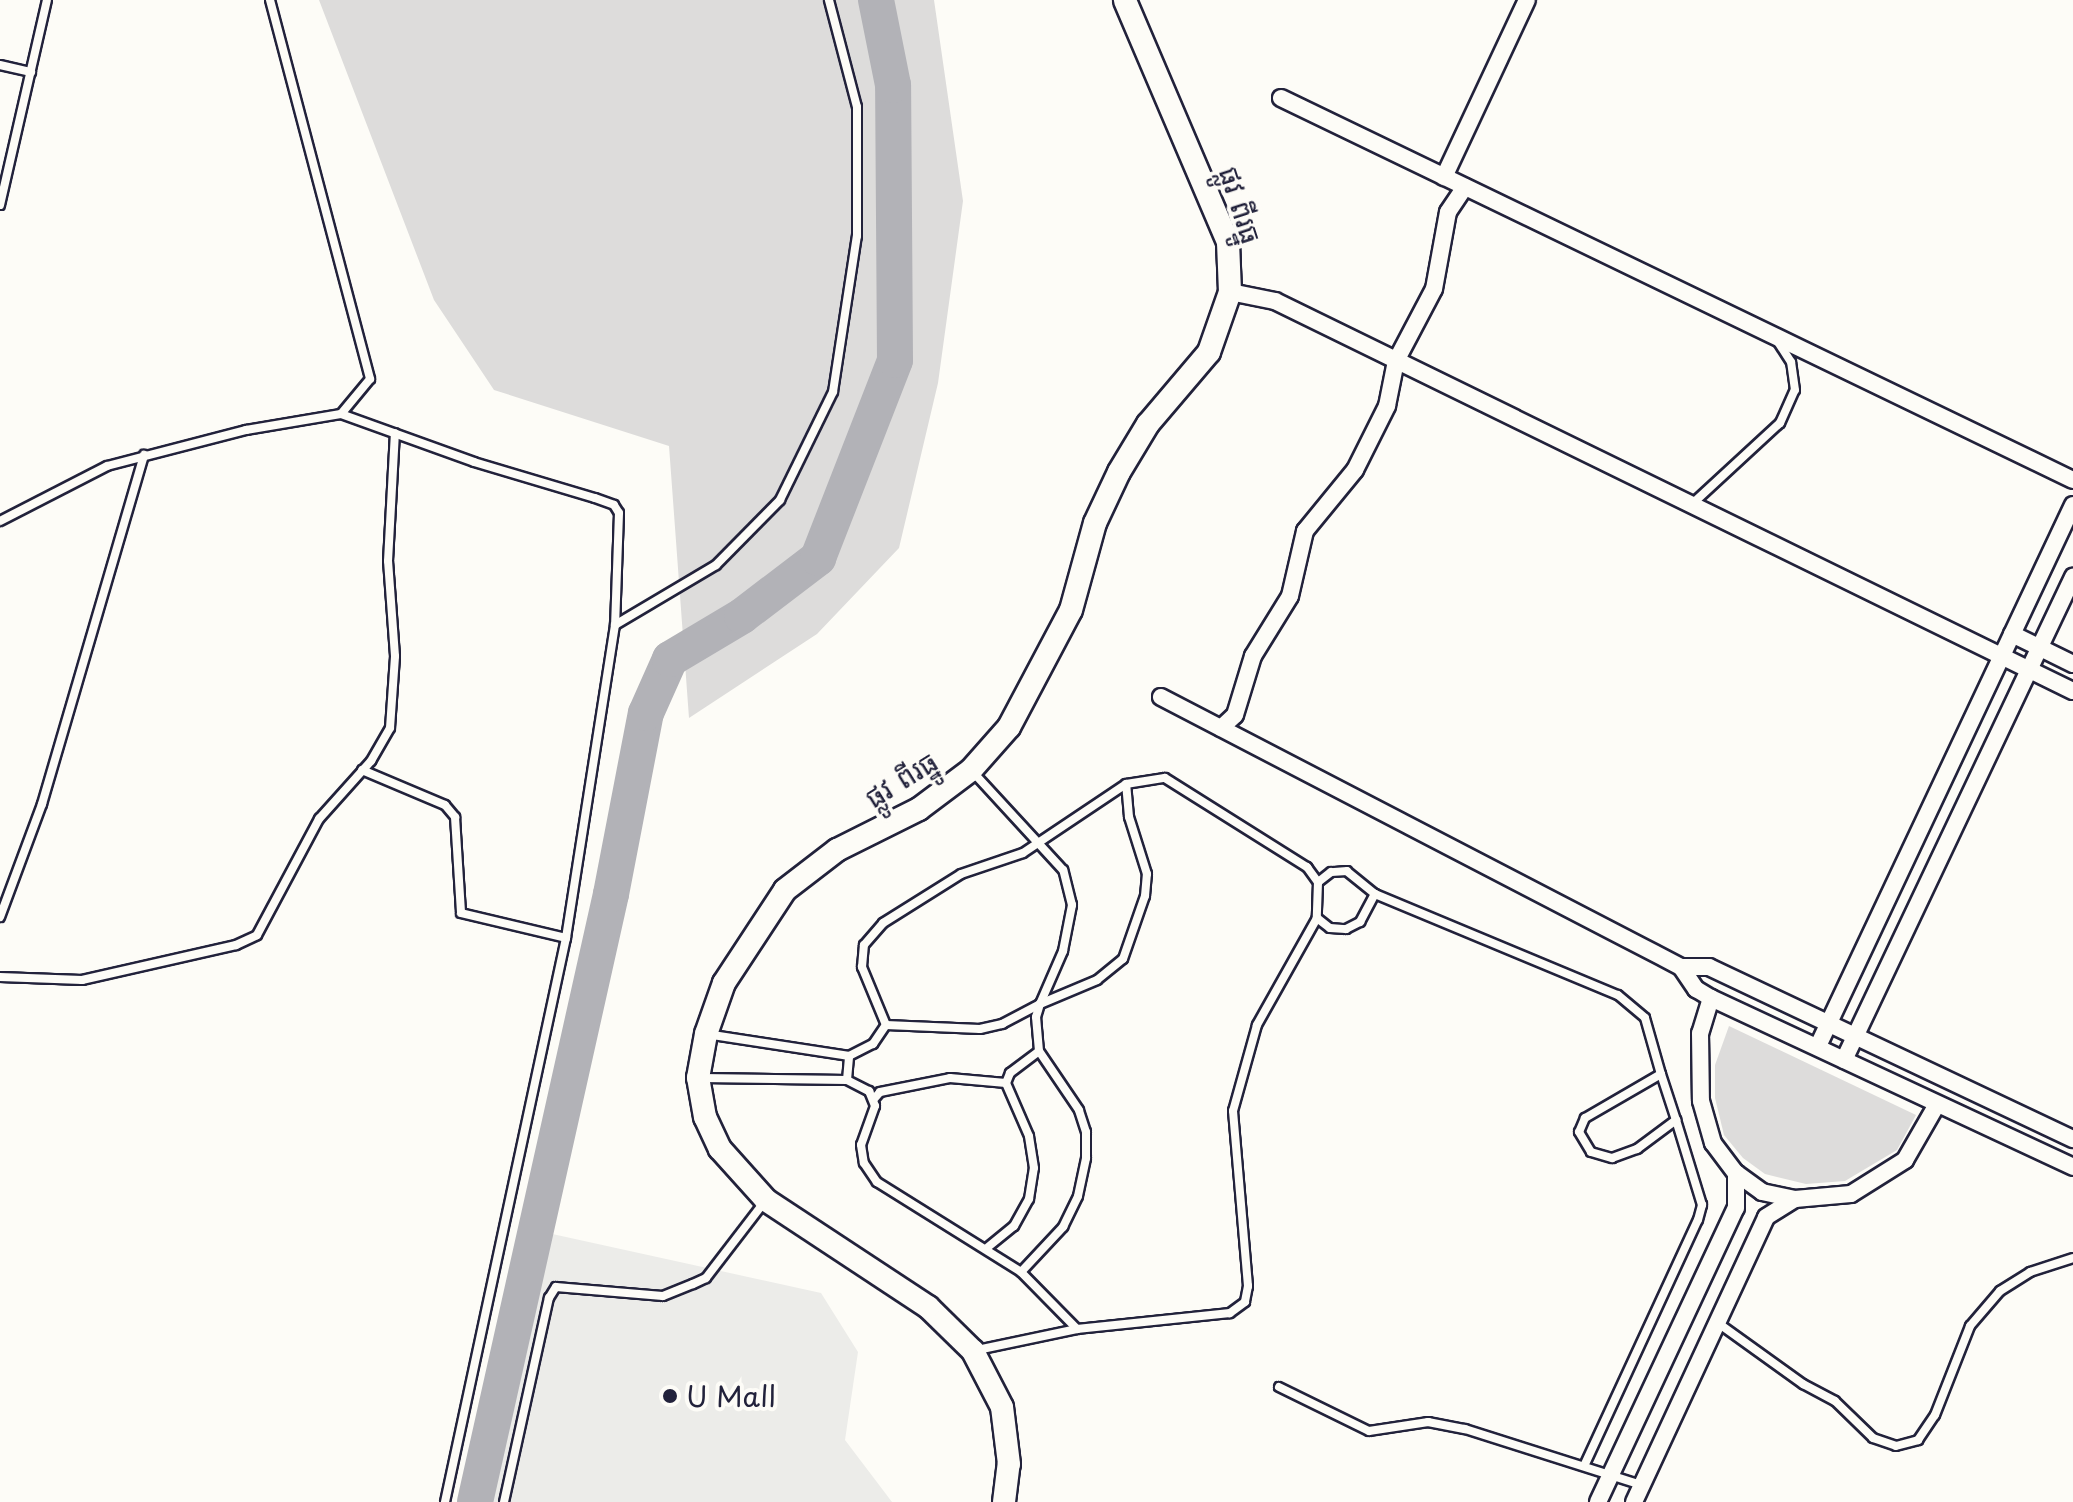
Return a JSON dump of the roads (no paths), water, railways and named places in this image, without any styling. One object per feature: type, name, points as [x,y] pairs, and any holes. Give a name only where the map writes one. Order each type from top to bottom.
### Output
[{"type":"main road","name":"ផ្លូវ ពីរធ្នូ","points":[[1004,1502],[1009,1464],[1002,1407],[973,1351],[928,1307],[766,1200],[720,1149],[705,1117],[698,1078],[706,1034],[724,983],[785,890],[837,850],[919,809],[971,770],[1009,727],[1041,672],[1071,610],[1095,523],[1119,472],[1148,424],[1209,352],[1230,292],[1228,242],[1217,208],[1125,0]]},
{"type":"street","points":[[1444,177],[1527,0]]},
{"type":"street","points":[[1281,98],[2073,480]]},
{"type":"street","points":[[1221,728],[1235,715],[1253,656],[1290,596],[1305,531],[1355,470],[1387,406],[1396,361],[1434,289],[1442,231],[1465,187]]},
{"type":"street","points":[[1230,292],[1275,301],[2073,691]]},
{"type":"street","points":[[1818,1046],[2073,505]]},
{"type":"street","points":[[1844,1060],[2073,577]]},
{"type":"street","points":[[2012,634],[2073,664]]},
{"type":"street","points":[[1161,697],[1681,967],[1709,967],[2073,1139]]},
{"type":"street","points":[[1681,967],[1696,989],[1711,998],[1818,1046],[1936,1106],[2073,1167]]},
{"type":"street","points":[[1711,998],[1700,1033],[1701,1101],[1713,1143],[1736,1173],[1762,1192],[1795,1199],[1851,1194],[1905,1160],[1936,1106]]},
{"type":"street","points":[[1598,1502],[1736,1208],[1736,1173]]},
{"type":"street","points":[[1634,1502],[1766,1217],[1795,1199]]},
{"type":"lane","points":[[0,205],[47,0]]},
{"type":"lane","points":[[270,0],[370,379],[341,414]]},
{"type":"lane","points":[[615,625],[716,565],[780,500],[833,392],[857,236],[857,107],[829,0]]},
{"type":"lane","points":[[0,65],[31,72]]},
{"type":"lane","points":[[1691,505],[1780,423],[1795,390],[1791,362],[1773,335]]},
{"type":"lane","points":[[0,521],[107,466],[246,430],[341,414],[614,505],[621,526],[615,625],[566,938],[445,1502]]},
{"type":"lane","points":[[0,977],[82,980],[236,945],[257,935],[319,819],[362,770],[390,728],[395,656],[388,561],[395,433]]},
{"type":"lane","points":[[0,917],[42,804],[144,455]]},
{"type":"lane","points":[[362,770],[445,805],[455,817],[461,913],[566,938]]},
{"type":"lane","points":[[971,770],[1063,870],[1072,905],[1063,951],[1040,1004],[1035,1031],[1039,1051],[1079,1110],[1086,1132],[1086,1158],[1078,1196],[1063,1227],[1021,1272]]},
{"type":"lane","points":[[706,1034],[849,1056],[882,1038],[886,1025],[862,967],[864,945],[883,923],[961,874],[1012,858],[1126,784],[1165,778],[1307,867],[1318,882],[1317,918],[1257,1025],[1233,1111],[1248,1286],[1245,1302],[1230,1313],[1077,1329],[973,1351]]},
{"type":"lane","points":[[886,1025],[980,1029],[1097,980],[1123,959],[1137,925],[1147,874],[1129,817],[1126,784]]},
{"type":"lane","points":[[1318,882],[1331,872],[1347,871],[1375,894],[1618,995],[1645,1018],[1702,1205],[1698,1220],[1585,1464]]},
{"type":"lane","points":[[1317,918],[1330,928],[1346,929],[1360,922],[1375,894]]},
{"type":"lane","points":[[988,1247],[1014,1226],[1029,1199],[1034,1168],[1029,1136],[1006,1083],[1010,1073],[1039,1051]]},
{"type":"lane","points":[[847,1080],[849,1056]]},
{"type":"lane","points":[[1661,1074],[1585,1118],[1579,1132],[1591,1152],[1612,1158],[1637,1149],[1676,1120]]},
{"type":"lane","points":[[698,1078],[847,1080],[869,1091],[874,1099]]},
{"type":"lane","points":[[1006,1083],[950,1078],[880,1092],[874,1099],[861,1145],[864,1163],[877,1182],[988,1247],[1021,1272],[1077,1329]]},
{"type":"lane","points":[[504,1502],[549,1298],[556,1287],[663,1296],[693,1284],[706,1278],[766,1200]]},
{"type":"lane","points":[[1717,1322],[1803,1384],[1835,1401],[1873,1438],[1896,1446],[1918,1440],[1935,1415],[1970,1326],[2000,1291],[2030,1272],[2073,1258]]},
{"type":"lane","points":[[1279,1387],[1369,1431],[1428,1422],[1585,1464],[1642,1485]]},
{"type":"waterway","points":[[475,1502],[611,894],[646,713],[670,659],[742,616],[818,558],[895,360],[893,85],[876,0]]},
{"type":"place","name":"U Mall","points":[[670,1396]]}]
